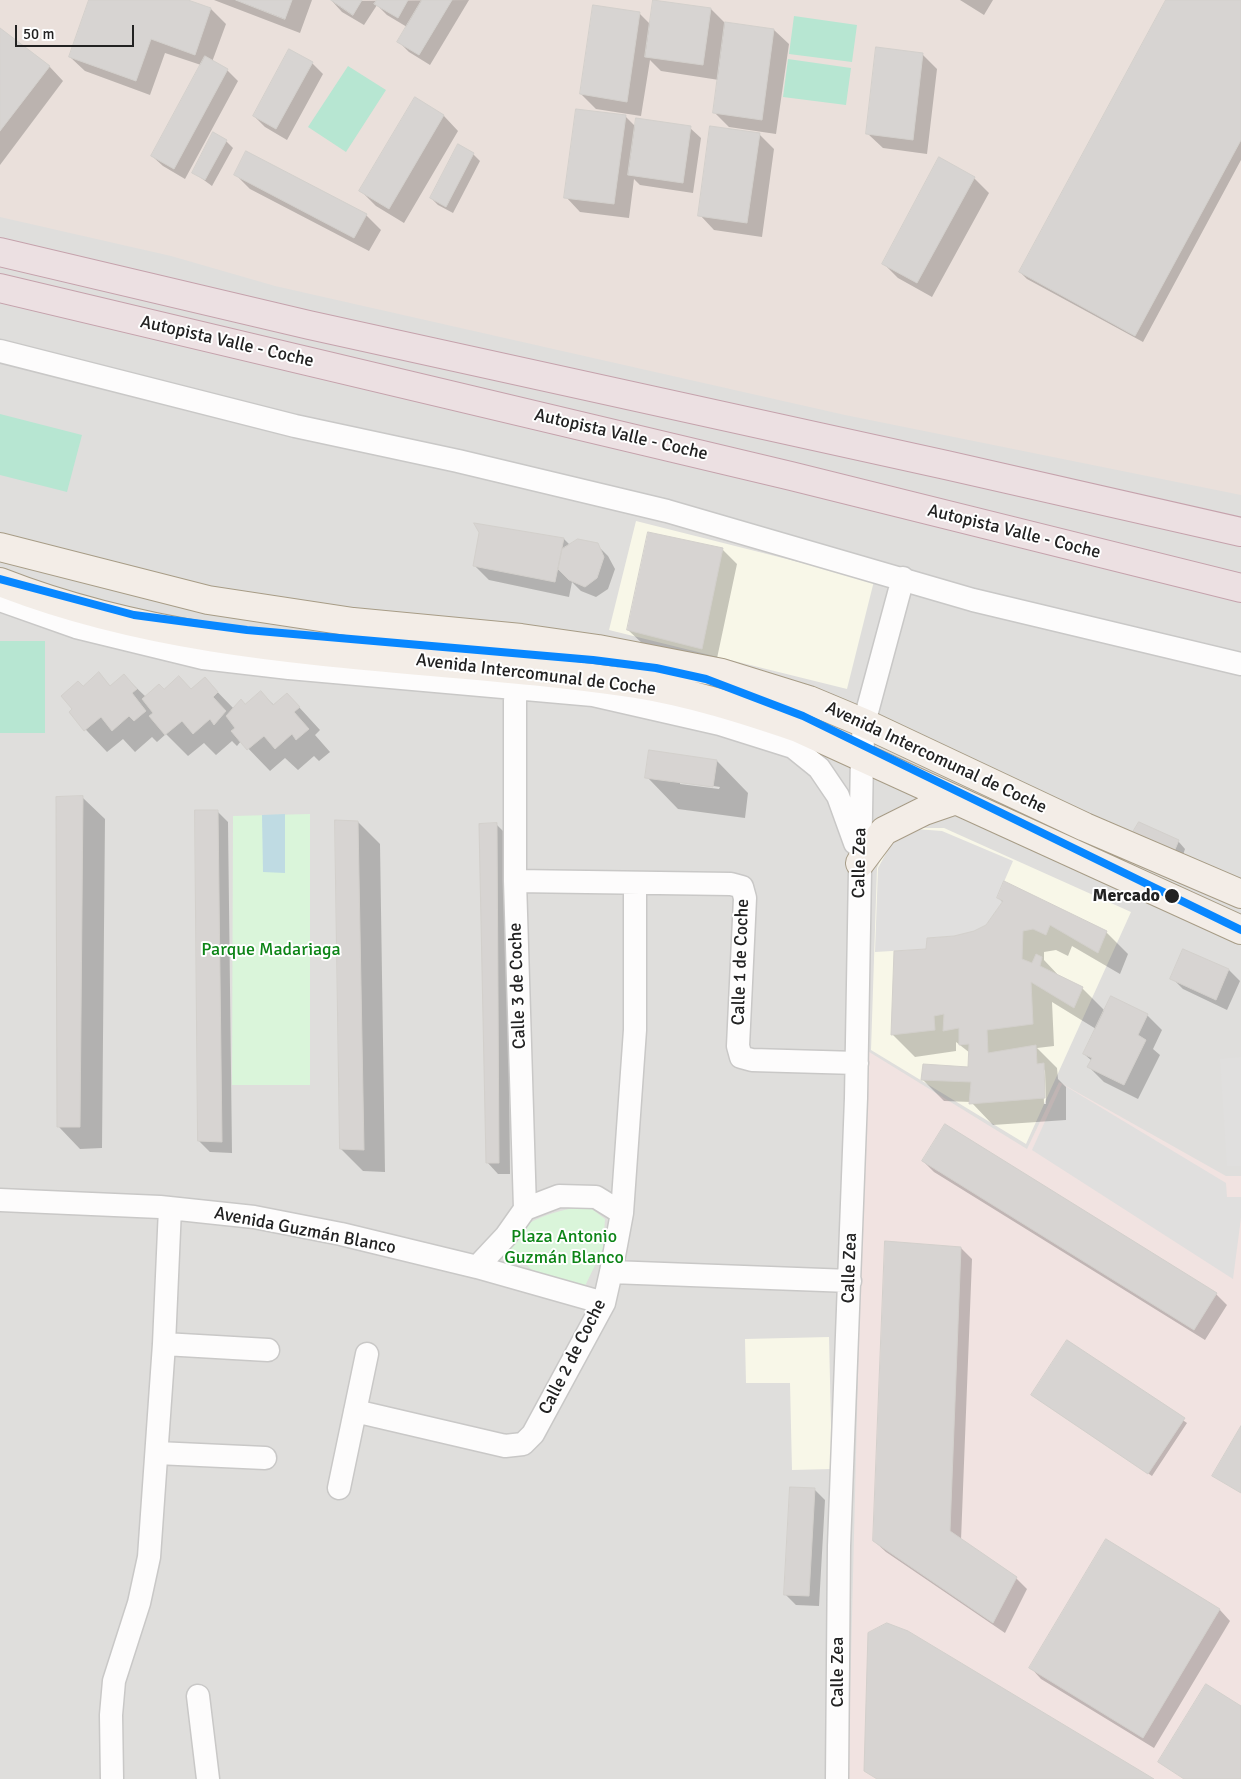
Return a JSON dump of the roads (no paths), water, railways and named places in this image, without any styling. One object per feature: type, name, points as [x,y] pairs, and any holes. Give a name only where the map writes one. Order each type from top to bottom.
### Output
[{"type":"highway","name":"Autopista Valle - Coche","points":[[0,252],[309,325],[1241,532]]},
{"type":"highway","name":"Autopista Valle - Coche","points":[[0,288],[791,476],[1241,588]]},
{"type":"main road","name":"Avenida Intercomunal de Coche","points":[[0,547],[208,600],[353,622],[521,638],[627,654],[722,674],[809,700],[864,723],[1085,827],[1241,894]]},
{"type":"main road","name":"Avenida Intercomunal de Coche","points":[[0,582],[84,610],[194,636],[517,679],[594,687],[637,684],[736,707],[798,728],[862,756],[1241,930]]},
{"type":"main road","points":[[517,679],[594,687]]},
{"type":"main road","points":[[793,747],[862,756]]},
{"type":"main road","points":[[860,863],[884,832],[924,810],[956,800]]},
{"type":"street","points":[[0,351],[295,426],[458,460],[667,511],[903,578],[973,600],[1241,664]]},
{"type":"street","points":[[864,723],[903,578]]},
{"type":"street","name":"Avenida Intercomunal de Coche","points":[[0,600],[76,627],[203,658],[289,668],[517,679]]},
{"type":"street","name":"Calle 3 de Coche","points":[[521,638],[517,679],[515,881],[525,1209]]},
{"type":"street","name":"Avenida Intercomunal de Coche","points":[[594,687],[793,747]]},
{"type":"street","name":"Calle Zea","points":[[837,1779],[839,1555],[857,1062],[864,723]]},
{"type":"street","points":[[793,747],[819,768],[833,786],[848,818],[860,863]]},
{"type":"street","name":"Calle 1 de Coche","points":[[515,881],[731,884],[742,887],[745,898],[738,1046],[741,1057],[752,1060],[857,1062]]},
{"type":"street","name":"Calle 2 de Coche","points":[[355,1412],[505,1446],[523,1444],[533,1434],[604,1303],[612,1272],[622,1213],[635,1030],[635,883]]},
{"type":"street","points":[[477,1267],[506,1236],[525,1209],[559,1196],[596,1197],[622,1213]]},
{"type":"street","name":"Avenida Guzmán Blanco","points":[[0,1200],[170,1208],[254,1217],[341,1234],[477,1267],[604,1303]]},
{"type":"street","points":[[114,1778],[111,1715],[114,1681],[139,1603],[149,1557],[164,1344],[170,1208]]},
{"type":"street","points":[[612,1272],[850,1281]]},
{"type":"street","points":[[164,1344],[268,1350]]},
{"type":"street","points":[[339,1488],[367,1354]]},
{"type":"street","points":[[157,1453],[265,1458]]},
{"type":"street","points":[[198,1696],[208,1779]]},
{"type":"water","points":[[285,814],[285,873],[263,872],[262,815]]},
{"type":"place","name":"Mercado","points":[[1172,896]]},
{"type":"park label","name":"Parque Madariaga","points":[[271,950]]},
{"type":"park label","name":"Plaza Antonio Guzmán Blanco","points":[[564,1247]]}]
